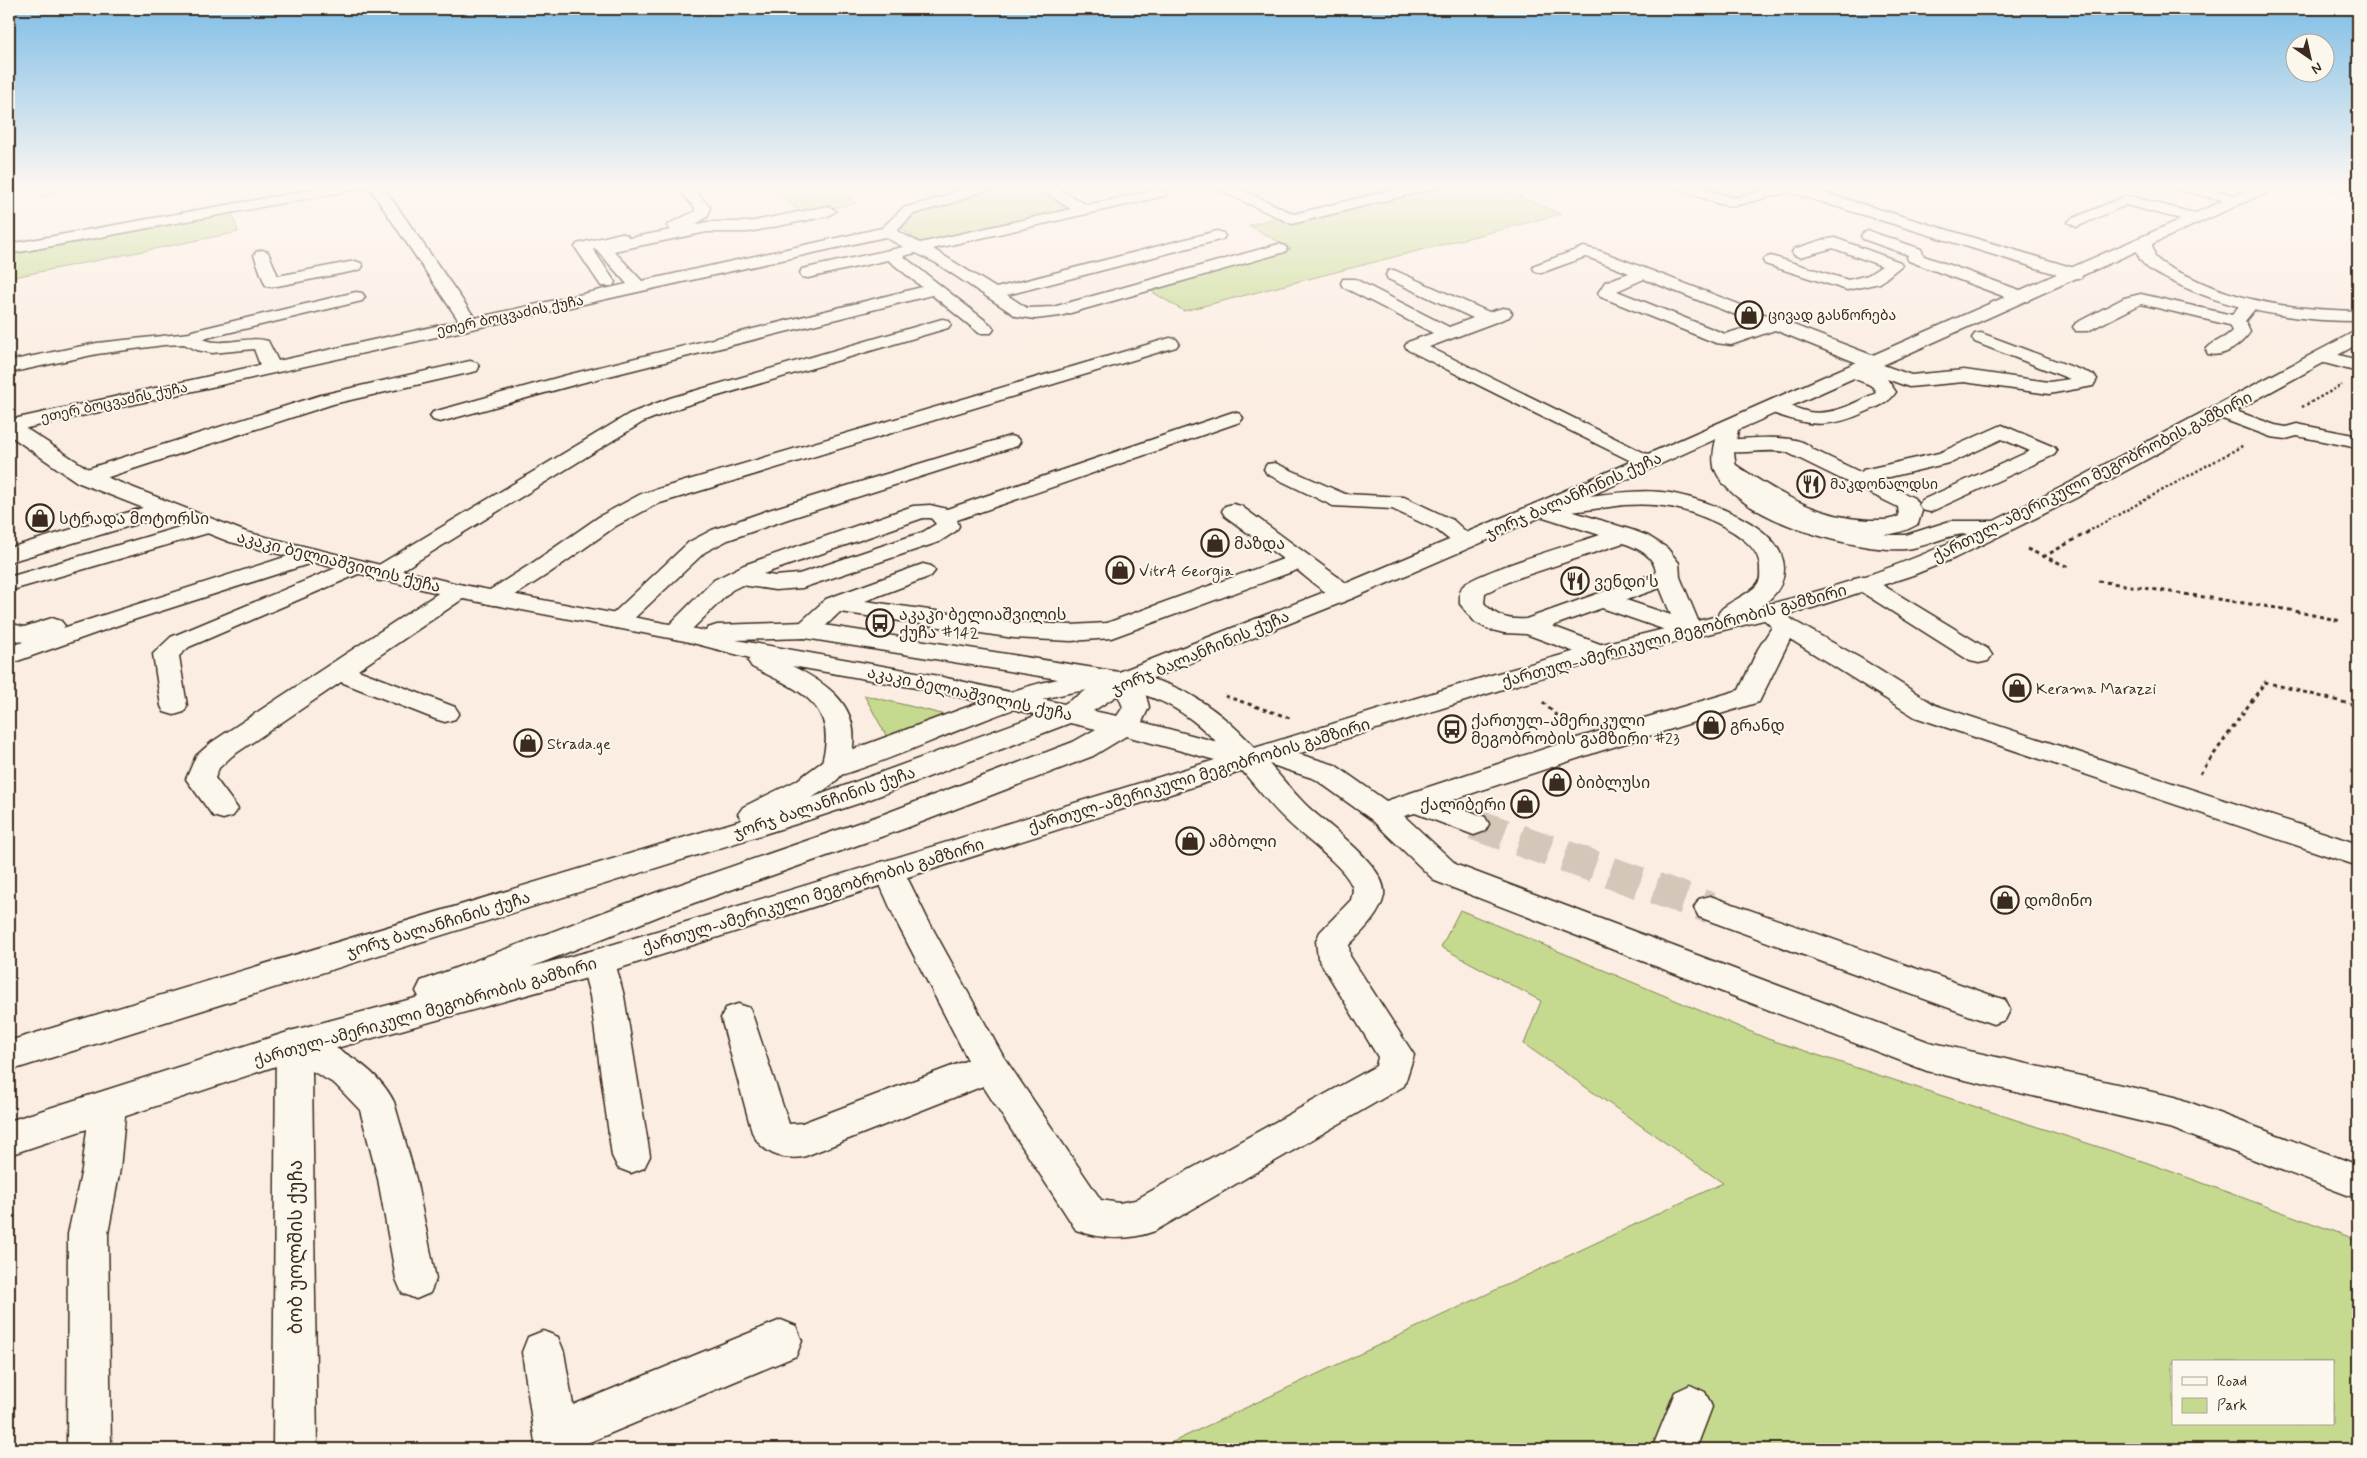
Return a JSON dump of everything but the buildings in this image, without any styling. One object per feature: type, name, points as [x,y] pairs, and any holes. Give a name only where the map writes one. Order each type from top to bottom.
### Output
[{"type":"main road","points":[[422,253],[470,324]]},
{"type":"main road","points":[[587,253],[615,292]]},
{"type":"main road","points":[[608,253],[638,286]]},
{"type":"main road","name":"ეთერ ბოცვაძის ქუჩა","points":[[9,426],[789,253]]},
{"type":"main road","points":[[808,273],[901,253]]},
{"type":"main road","points":[[927,253],[942,260],[1022,312],[1035,314],[1054,312],[1264,253]]},
{"type":"main road","points":[[995,294],[1152,253]]},
{"type":"main road","points":[[1541,268],[1581,253]]},
{"type":"main road","points":[[1593,253],[1776,324],[1865,367],[1909,381],[1964,376],[2059,388],[2086,382],[2087,379],[1981,338]]},
{"type":"main road","points":[[1771,261],[1847,285],[1874,278],[1894,265],[1861,253]]},
{"type":"main road","points":[[1916,253],[1916,258],[2022,297]]},
{"type":"main road","points":[[2008,253],[2075,274]]},
{"type":"main road","name":"ჯორჯ ბალანჩინის ქუჩა","points":[[9,1056],[850,796],[1068,714],[1121,681],[1344,593],[1648,462],[1726,447],[1774,407],[2120,253]]},
{"type":"main road","points":[[2146,253],[2146,256],[2164,271],[2200,288],[2249,305],[2284,312],[2358,316]]},
{"type":"main road","points":[[262,255],[272,282],[355,266]]},
{"type":"main road","points":[[892,255],[985,329]]},
{"type":"main road","points":[[942,260],[961,255]]},
{"type":"main road","points":[[1644,273],[1611,286],[1607,293],[1722,339],[1732,340],[1776,324]]},
{"type":"main road","points":[[1394,275],[1496,316],[1414,346],[1648,462]]},
{"type":"main road","points":[[1349,283],[1448,333]]},
{"type":"main road","points":[[440,416],[574,379],[935,289]]},
{"type":"main road","points":[[9,367],[134,341],[187,338],[356,297]]},
{"type":"main road","points":[[2082,327],[2130,302],[2141,299],[2236,321]]},
{"type":"main road","points":[[2236,321],[2249,305]]},
{"type":"main road","points":[[2215,350],[2234,340],[2241,332],[2236,321]]},
{"type":"main road","points":[[380,574],[636,418],[677,402],[942,324]]},
{"type":"main road","name":"ქართულ-ამერიკული მეგობრობის გამზირი","points":[[9,1138],[294,1045],[598,962],[1258,756],[1599,653],[1718,623],[1776,619],[1863,583],[1905,570],[1947,553],[2001,527],[2324,357],[2358,337]]},
{"type":"main road","points":[[187,338],[197,346],[208,349],[255,343],[262,344],[271,368]]},
{"type":"main road","points":[[494,598],[546,565],[583,536],[626,510],[649,499],[1170,343]]},
{"type":"main road","points":[[265,350],[284,346]]},
{"type":"main road","points":[[2324,357],[2353,374]]},
{"type":"main road","points":[[95,481],[328,400],[470,367]]},
{"type":"main road","points":[[1774,407],[1802,418],[1825,421],[1883,396],[1886,392],[1885,387],[1865,367]]},
{"type":"main road","points":[[95,481],[168,463],[353,409]]},
{"type":"main road","points":[[2218,412],[2262,428],[2286,433],[2297,430],[2358,442]]},
{"type":"main road","points":[[683,633],[724,585],[738,578],[776,583],[802,581],[931,536],[948,526],[945,517],[1233,418]]},
{"type":"main road","name":"აკაკი ბელიაშვილის ქუჩა","points":[[9,426],[95,481],[162,509],[238,537],[310,556],[458,591],[683,633],[735,648],[933,683],[1325,772],[1382,813],[1446,872],[1927,1056],[2175,1113],[2358,1182]]},
{"type":"main road","points":[[1872,475],[1946,458],[2002,431],[2047,451],[1930,505]]},
{"type":"main road","points":[[617,620],[697,547],[720,535],[780,514],[1010,442]]},
{"type":"main road","points":[[1726,447],[1760,491],[1814,517],[1839,525],[1860,528],[1902,524],[1910,519],[1911,511],[1906,503],[1786,444]]},
{"type":"main road","points":[[1726,447],[1786,444],[1838,460],[1930,505],[1934,515],[1930,535]]},
{"type":"main road","points":[[1726,447],[1732,480],[1762,503],[1812,528],[1867,540],[1906,542],[1950,528],[2001,527]]},
{"type":"main road","points":[[1274,469],[1341,501],[1396,502],[1445,525],[1465,542]]},
{"type":"main road","points":[[1540,510],[1656,498],[1679,502],[1708,511],[1746,531],[1760,541],[1768,551],[1773,563],[1772,579],[1764,591],[1718,623]]},
{"type":"main road","points":[[9,555],[162,509]]},
{"type":"main road","points":[[1540,510],[1624,535],[1640,541],[1659,553],[1667,563],[1668,577],[1689,630]]},
{"type":"main road","points":[[1540,510],[1557,537],[1560,557]]},
{"type":"main road","points":[[1234,511],[1344,593]]},
{"type":"main road","points":[[9,584],[207,526]]},
{"type":"main road","points":[[1624,535],[1473,589],[1472,604],[1480,615],[1505,628],[1529,626],[1668,577]]},
{"type":"main road","points":[[9,656],[121,616],[310,556]]},
{"type":"main road","points":[[847,602],[1014,630],[1071,633],[1111,630],[1300,561]]},
{"type":"main road","points":[[174,706],[166,654],[180,642],[355,567]]},
{"type":"main road","points":[[817,632],[847,602],[923,571]]},
{"type":"main road","points":[[1863,583],[1979,655]]},
{"type":"main road","points":[[223,808],[200,779],[206,763],[222,749],[336,671],[458,591]]},
{"type":"main road","points":[[1602,600],[1689,630]]},
{"type":"main road","points":[[9,630],[24,635],[107,608],[121,616]]},
{"type":"main road","points":[[1382,813],[1587,745],[1750,696],[1771,649],[1776,619],[1925,711],[2358,855]]},
{"type":"main road","points":[[1529,626],[1599,653]]},
{"type":"main road","name":"აკაკი ბელიაშვილის ქუჩა","points":[[683,633],[817,632],[1121,681]]},
{"type":"main road","points":[[735,648],[813,688],[827,703],[838,718],[842,737],[834,767]]},
{"type":"main road","points":[[336,671],[445,713]]},
{"type":"main road","points":[[294,1045],[666,901],[895,821],[1083,749],[1122,726],[1132,717],[1136,707],[1133,696],[1121,681]]},
{"type":"main road","points":[[690,847],[816,782],[834,767],[1009,700],[1066,685],[1091,682],[1121,681],[1156,688],[1185,703],[1258,756],[1296,812],[1356,868],[1369,888],[1367,904],[1332,941],[1334,958],[1396,1055],[1391,1075],[1141,1218],[1119,1221],[1090,1217],[990,1067],[912,922],[889,871]]},
{"type":"main road","points":[[1416,802],[1474,824]]},
{"type":"main road","points":[[1710,908],[1993,1010]]},
{"type":"main road","points":[[598,962],[607,996],[632,1156]]},
{"type":"main road","points":[[738,1018],[771,1132],[779,1140],[788,1142],[803,1140],[990,1067]]},
{"type":"main road","points":[[294,1045],[348,1073],[376,1102],[397,1179],[416,1280]]},
{"type":"main road","name":"ბობ უოლშის ქუჩა","points":[[294,1045],[295,1449]]},
{"type":"main road","points":[[89,1449],[88,1234],[101,1169],[108,1106]]},
{"type":"main road","points":[[543,1352],[557,1441],[781,1341]]},
{"type":"main road","points":[[1674,1449],[1690,1407]]},
{"type":"path","points":[[2043,557],[2260,436],[2262,428],[2353,374]]},
{"type":"path","points":[[2027,549],[2071,568]]},
{"type":"path","points":[[2098,581],[2290,610],[2342,621]]},
{"type":"path","points":[[2208,780],[2198,776],[2265,682],[2358,706]]},
{"type":"path","points":[[1223,695],[1298,721]]},
{"type":"green space","points":[[9,253],[133,253],[9,278]]},
{"type":"green space","points":[[1277,253],[1409,253],[1184,311],[1149,290]]},
{"type":"green space","points":[[864,695],[979,723],[881,754],[886,735]]},
{"type":"green space","points":[[1460,910],[1768,1039],[2148,1163],[2358,1240],[2358,1449],[1158,1449],[1723,1183],[1524,1044],[1541,1001],[1441,947]]},
{"type":"tunnel","points":[[1474,824],[1710,908]]},
{"type":"place","name":"ცივად გასწორება","points":[[1749,315]]},
{"type":"place","name":"მაკდონალდსი","points":[[1811,484]]},
{"type":"place","name":"სტრადა მოტორსი","points":[[40,518]]},
{"type":"place","name":"მაზდა","points":[[1215,543]]},
{"type":"place","name":"VitrA Georgia","points":[[1120,570]]},
{"type":"place","name":"ვენდი'ს","points":[[1575,581]]},
{"type":"place","name":"აკაკი ბელიაშვილის ქუჩა #142","points":[[880,623]]},
{"type":"place","name":"Kerama Marazzi","points":[[2017,688]]},
{"type":"place","name":"გრანდ","points":[[1711,725]]},
{"type":"place","name":"ქართულ-ამერიკული მეგობრობის გამზირი #23","points":[[1452,729]]},
{"type":"place","name":"Strada.ge","points":[[528,743]]},
{"type":"place","name":"ბიბლუსი","points":[[1557,782]]},
{"type":"place","name":"ქალიბერი","points":[[1525,804]]},
{"type":"place","name":"ამბოლი","points":[[1190,841]]},
{"type":"place","name":"დომინო","points":[[2005,900]]}]
